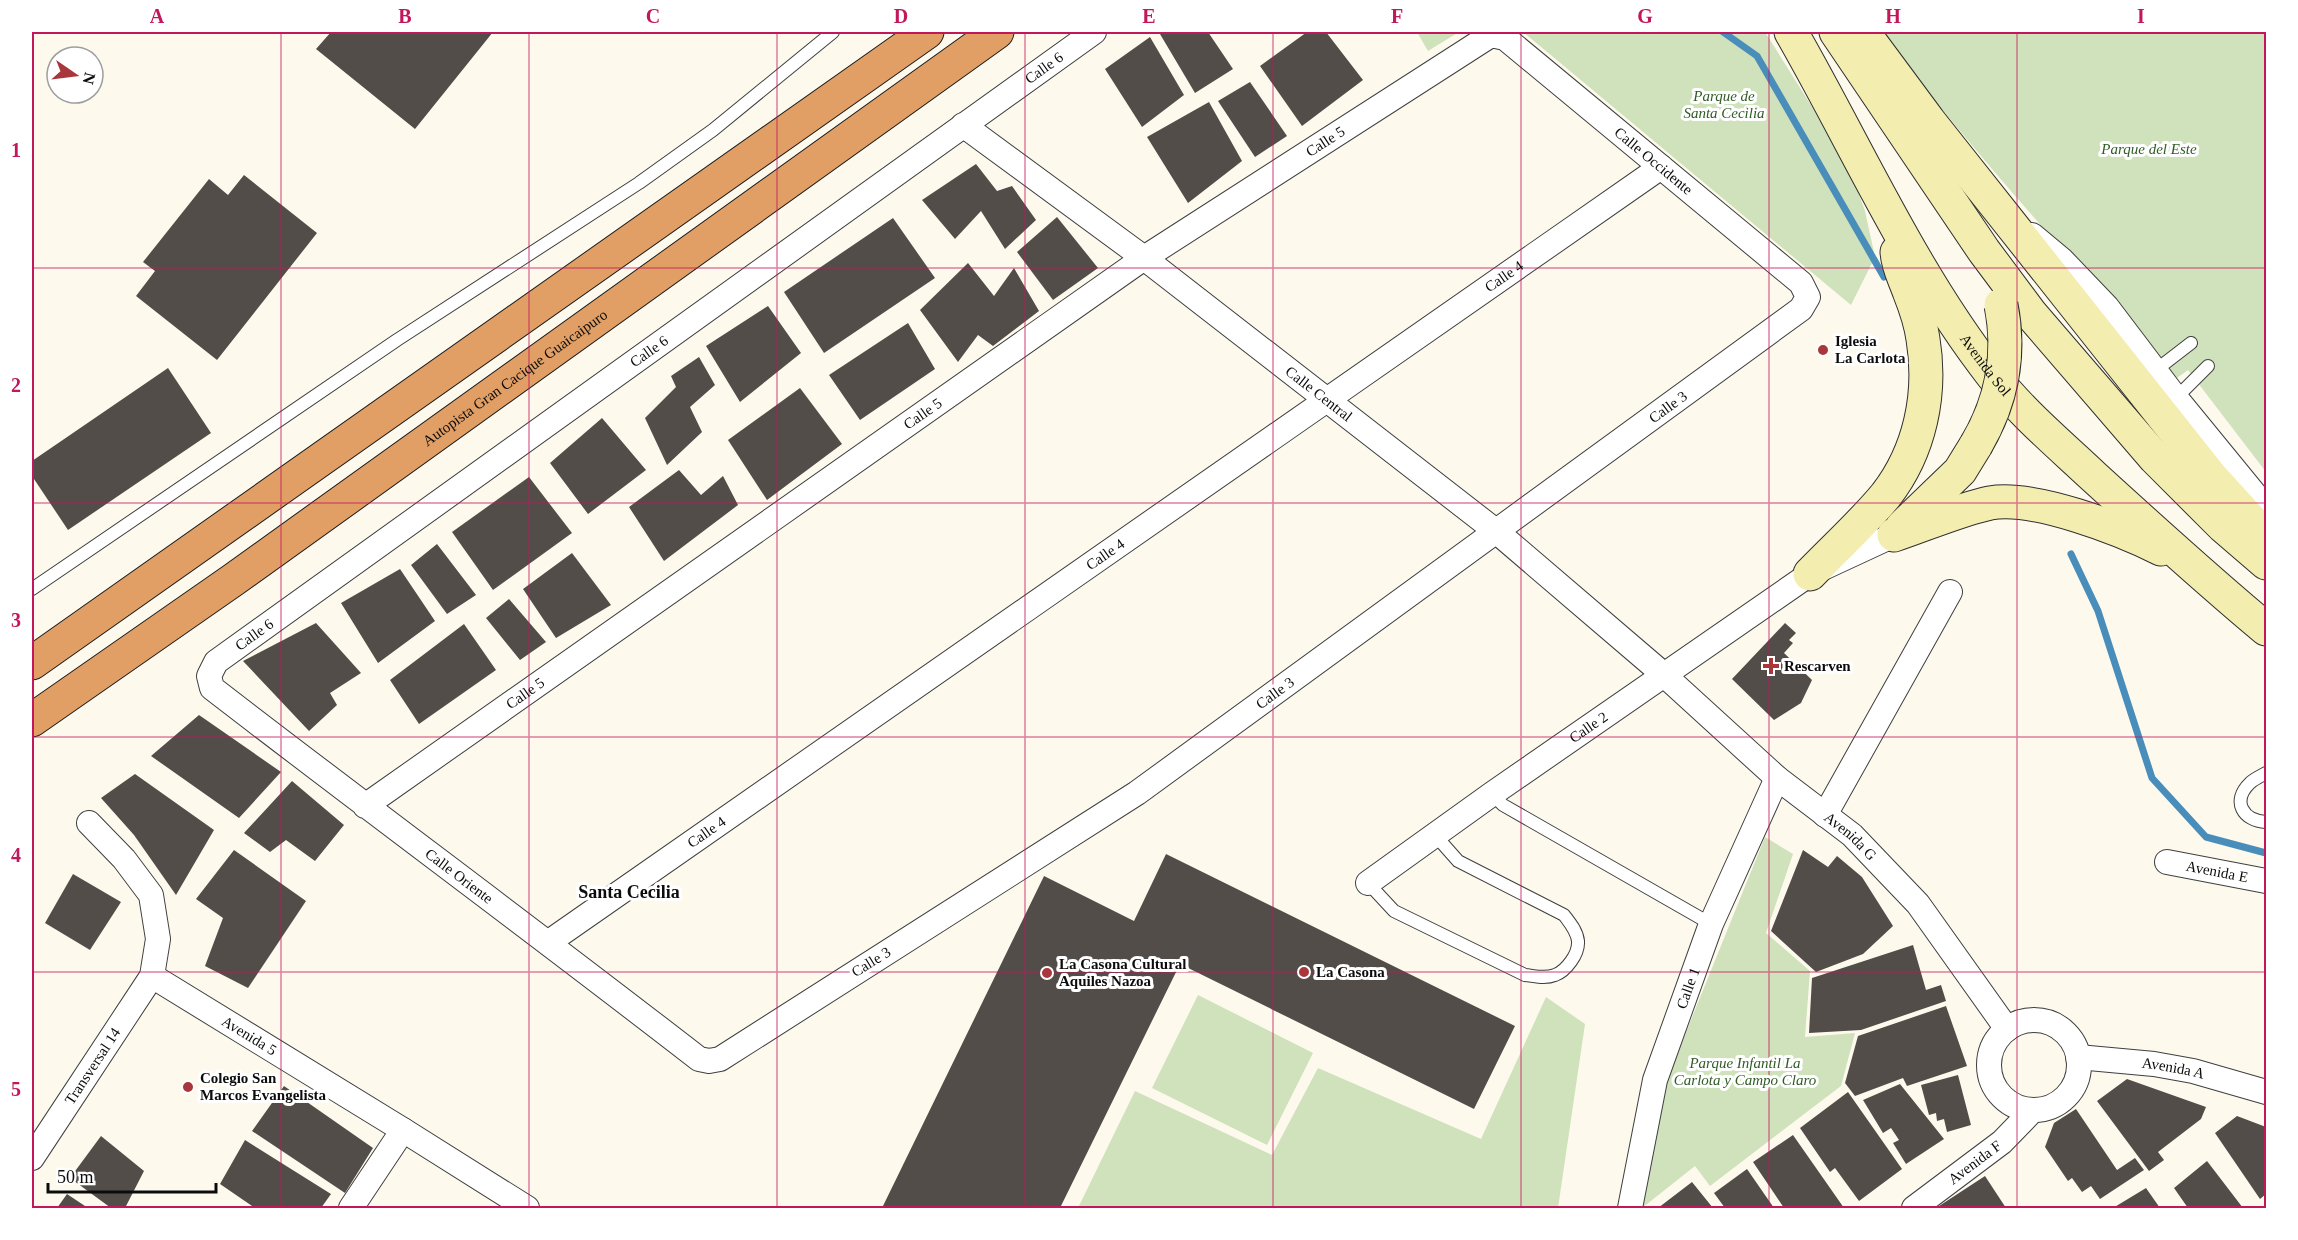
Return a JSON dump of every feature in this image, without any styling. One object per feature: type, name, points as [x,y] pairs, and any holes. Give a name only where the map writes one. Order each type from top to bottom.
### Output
[{"type":"highway","points":[[32,663],[927,32]]},
{"type":"highway","name":"Autopista Gran Cacique Guaicaipuro","points":[[32,720],[233,580],[997,32]]},
{"type":"main road","name":"Avenida Sol","points":[[1791,32],[1860,156],[1897,230],[1963,334],[1994,377],[2028,415],[2184,560],[2266,630]]},
{"type":"main road","points":[[1836,32],[1984,251],[2031,314],[2155,458],[2223,525],[2266,563]]},
{"type":"main road","points":[[1863,32],[1929,121],[2212,478],[2266,537]]},
{"type":"main road","points":[[1810,574],[1886,495],[1904,467],[1917,436],[1926,398],[1923,338],[1910,292],[1898,266],[1897,230]]},
{"type":"main road","points":[[1894,534],[1960,471],[1987,426],[2002,385],[2006,343],[2001,305],[1984,251]]},
{"type":"main road","points":[[1894,534],[1990,504],[2011,501],[2083,518],[2154,545],[2184,560]]},
{"type":"street","name":"Calle 6","points":[[209,676],[216,662],[1094,32]]},
{"type":"street","name":"Calle Occidente","points":[[1491,35],[1505,38],[1661,166],[1801,283],[1808,297]]},
{"type":"street","name":"Calle 5","points":[[365,806],[1143,258],[1491,35]]},
{"type":"street","name":"Calle Central","points":[[963,125],[1143,258],[1497,532],[1663,674]]},
{"type":"street","name":"Calle 4","points":[[549,942],[1661,166]]},
{"type":"street","points":[[1998,207],[2062,260],[2107,307],[2176,398],[2266,508]]},
{"type":"street","name":"Calle 3","points":[[720,1059],[1137,793],[1802,309],[1808,297]]},
{"type":"street","points":[[1810,574],[1894,534]]},
{"type":"street","name":"Calle 2","points":[[1368,883],[1663,674],[1810,574]]},
{"type":"street","points":[[1825,814],[1950,592]]},
{"type":"street","name":"Avenida G","points":[[1663,674],[1777,778],[1852,835],[1918,904],[2007,1029]]},
{"type":"street","name":"Calle Oriente","points":[[209,676],[212,688],[365,806],[549,942],[699,1059],[709,1061],[720,1059]]},
{"type":"street","name":"Calle 1","points":[[1630,1209],[1650,1097],[1711,924],[1777,778]]},
{"type":"street","points":[[89,823],[124,859],[151,895],[158,939],[152,976]]},
{"type":"street","name":"Avenida E","points":[[2167,862],[2266,881]]},
{"type":"street","name":"Avenida 5","points":[[152,976],[527,1209]]},
{"type":"street","name":"Transversal 14","points":[[32,1158],[152,976]]},
{"type":"street","points":[[2039,1020],[2055,1025],[2070,1038],[2078,1057],[2079,1071],[2075,1084],[2058,1104],[2046,1109],[2032,1111],[2007,1102],[1997,1092],[1991,1079],[1989,1065],[1991,1052],[1997,1039],[2007,1029],[2022,1021],[2039,1020]]},
{"type":"street","name":"Avenida A","points":[[2078,1057],[2154,1064],[2193,1071],[2266,1092]]},
{"type":"street","name":"Avenida F","points":[[1914,1209],[2002,1142],[2032,1111]]},
{"type":"street","points":[[351,1209],[403,1130]]},
{"type":"lane","points":[[32,589],[407,333],[639,183],[713,130],[833,32]]},
{"type":"lane","points":[[2156,370],[2191,343]]},
{"type":"lane","points":[[2176,398],[2208,366]]},
{"type":"lane","points":[[2266,772],[2249,783],[2242,795],[2241,807],[2245,815],[2266,822]]},
{"type":"lane","points":[[1492,794],[1503,806],[1711,924]]},
{"type":"lane","points":[[1368,883],[1394,911],[1526,975],[1544,977],[1565,970],[1574,955],[1578,941],[1573,927],[1564,915],[1458,861],[1435,835]]},
{"type":"green space","points":[[1417,32],[1459,32],[1428,51]]},
{"type":"green space","name":"Parque de Santa Cecilia","points":[[1523,32],[1765,32],[1848,164],[1865,211],[1875,257],[1851,305]]},
{"type":"green space","name":"Parque del Este","points":[[1882,32],[2266,32],[2266,472],[2188,370],[2177,378],[1989,165]]},
{"type":"green space","name":"Parque Infantil La Carlota y Campo Claro","points":[[1765,837],[1793,854],[1766,933],[1810,971],[1805,1037],[1855,1033],[1841,1086],[1710,1186],[1695,1166],[1642,1208],[1663,1089]]},
{"type":"green space","points":[[1198,995],[1313,1053],[1267,1145],[1152,1088]]},
{"type":"green space","points":[[1546,997],[1585,1024],[1558,1208],[1078,1208],[1135,1091],[1272,1155],[1318,1068],[1481,1139]]},
{"type":"building","points":[[331,32],[493,32],[415,129],[316,49]]},
{"type":"building","points":[[1164,32],[1208,32],[1233,69],[1195,93],[1160,34]]},
{"type":"building","points":[[1307,32],[1326,32],[1363,80],[1302,126],[1260,66]]},
{"type":"building","points":[[1150,37],[1184,95],[1142,127],[1105,69]]},
{"type":"building","points":[[1250,82],[1287,136],[1255,157],[1218,101]]},
{"type":"building","points":[[1209,102],[1242,161],[1188,203],[1147,137]]},
{"type":"building","points":[[976,164],[997,191],[1012,186],[1036,220],[1005,249],[981,211],[955,239],[922,200]]},
{"type":"building","points":[[244,175],[317,233],[217,360],[136,296],[155,271],[143,262],[209,179],[228,195]]},
{"type":"building","points":[[1057,217],[1098,268],[1053,300],[1017,252]]},
{"type":"building","points":[[893,218],[935,278],[824,353],[784,292]]},
{"type":"building","points":[[968,263],[994,296],[1014,268],[1039,311],[993,346],[978,335],[958,362],[920,310]]},
{"type":"building","points":[[768,306],[801,353],[740,402],[706,346]]},
{"type":"building","points":[[908,323],[935,369],[860,420],[829,375]]},
{"type":"building","points":[[699,357],[715,385],[690,407],[702,432],[667,465],[645,418],[676,387],[671,376]]},
{"type":"building","points":[[168,368],[211,433],[68,530],[32,476],[32,461]]},
{"type":"building","points":[[800,388],[842,444],[767,500],[728,440]]},
{"type":"building","points":[[602,418],[646,470],[588,514],[550,463]]},
{"type":"building","points":[[679,470],[701,495],[723,476],[738,505],[664,561],[629,507]]},
{"type":"building","points":[[529,477],[572,533],[493,590],[452,532]]},
{"type":"building","points":[[437,544],[476,595],[447,614],[411,565]]},
{"type":"building","points":[[572,553],[611,605],[556,638],[523,589]]},
{"type":"building","points":[[400,569],[435,621],[378,663],[341,603]]},
{"type":"building","points":[[509,599],[546,642],[520,660],[486,618]]},
{"type":"building","points":[[316,623],[361,673],[330,693],[337,705],[309,731],[243,661]]},
{"type":"building","name":"Rescarven","points":[[1785,623],[1796,633],[1789,640],[1793,643],[1784,653],[1812,680],[1801,703],[1774,720],[1732,679]]},
{"type":"building","points":[[464,624],[496,670],[419,724],[390,680]]},
{"type":"building","points":[[199,715],[281,772],[239,818],[151,756]]},
{"type":"building","points":[[135,774],[214,830],[176,895],[134,835],[101,798]]},
{"type":"building","points":[[292,781],[344,825],[315,861],[286,840],[270,852],[244,833]]},
{"type":"building","points":[[234,850],[306,901],[248,988],[205,966],[223,918],[196,899]]},
{"type":"building","points":[[1803,850],[1828,867],[1837,856],[1862,877],[1893,926],[1863,954],[1816,972],[1771,931]]},
{"type":"building","points":[[1166,854],[1515,1026],[1474,1109],[1180,964],[1060,1208],[882,1208],[1044,876],[1134,921]]},
{"type":"building","points":[[73,874],[121,902],[90,950],[45,923]]},
{"type":"building","points":[[1913,945],[1926,990],[1941,985],[1946,1001],[1861,1030],[1809,1033],[1812,978]]},
{"type":"building","points":[[1946,1006],[1967,1066],[1907,1086],[1903,1078],[1855,1096],[1845,1083],[1858,1036]]},
{"type":"building","points":[[1958,1075],[1971,1125],[1947,1132],[1944,1119],[1937,1121],[1936,1113],[1929,1115],[1921,1085]]},
{"type":"building","points":[[2127,1079],[2206,1107],[2201,1119],[2158,1152],[2164,1160],[2149,1171],[2097,1101]]},
{"type":"building","points":[[1900,1084],[1944,1139],[1906,1164],[1893,1143],[1899,1140],[1891,1128],[1883,1133],[1863,1100]]},
{"type":"building","points":[[284,1086],[373,1148],[345,1193],[252,1131]]},
{"type":"building","points":[[1848,1092],[1902,1169],[1859,1201],[1835,1168],[1830,1172],[1800,1128]]},
{"type":"building","points":[[2076,1109],[2117,1170],[2135,1158],[2144,1170],[2100,1199],[2091,1186],[2082,1192],[2072,1178],[2068,1181],[2045,1147],[2054,1123]]},
{"type":"building","points":[[2237,1116],[2266,1127],[2266,1194],[2260,1199],[2215,1133]]},
{"type":"building","points":[[1793,1135],[1844,1208],[1784,1208],[1753,1162]]},
{"type":"building","points":[[101,1136],[144,1171],[125,1208],[111,1208],[70,1178]]},
{"type":"building","points":[[245,1140],[331,1194],[321,1208],[255,1208],[220,1184]]},
{"type":"building","points":[[2207,1161],[2243,1208],[2188,1208],[2174,1188]]},
{"type":"building","points":[[1747,1169],[1774,1208],[1725,1208],[1714,1193]]},
{"type":"building","points":[[1985,1176],[2006,1208],[1936,1208]]},
{"type":"building","points":[[1692,1182],[1713,1208],[1658,1208]]},
{"type":"building","points":[[2146,1188],[2160,1208],[2113,1208]]},
{"type":"building","points":[[67,1194],[88,1208],[57,1208]]},
{"type":"waterway","points":[[1723,32],[1757,56],[1884,277]]},
{"type":"waterway","points":[[2071,554],[2098,611],[2152,778],[2206,837],[2266,853]]},
{"type":"place","name":"Iglesia La Carlota","points":[[1823,350]]},
{"type":"place","name":"Rescarven","points":[[1771,666]]},
{"type":"place","name":"La Casona","points":[[1304,972]]},
{"type":"place","name":"La Casona Cultural Aquiles Nazoa","points":[[1047,973]]},
{"type":"place","name":"Colegio San Marcos Evangelista","points":[[188,1087]]},
{"type":"district","name":"Santa Cecilia","points":[[629,892]]}]
